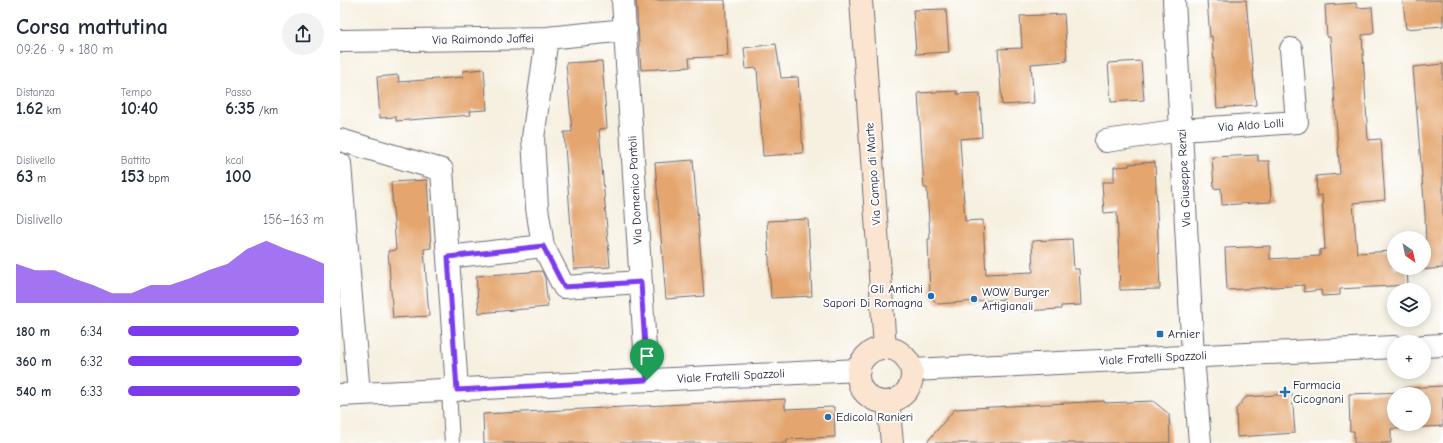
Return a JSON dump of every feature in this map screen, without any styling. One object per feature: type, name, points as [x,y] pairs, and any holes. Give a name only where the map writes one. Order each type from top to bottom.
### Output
[{"type":"main road","name":"Via Campo di Marte","points":[[861,0],[885,348]]},
{"type":"main road","points":[[885,348],[901,354],[907,360],[912,370],[910,386],[905,394],[888,402],[880,402],[865,394],[860,386],[858,378],[862,361],[876,350],[885,348]]},
{"type":"main road","points":[[888,402],[892,443]]},
{"type":"street","name":"Via Domenico Pantoli","points":[[623,0],[647,380]]},
{"type":"street","name":"Via Giuseppe Renzi","points":[[1174,0],[1193,356],[1200,443]]},
{"type":"street","name":"Via Raimondo Jaffei","points":[[340,41],[547,38],[626,30]]},
{"type":"street","points":[[547,38],[533,138],[537,208],[543,246],[564,287],[641,282]]},
{"type":"street","name":"Via Aldo Lolli","points":[[1181,130],[1296,122],[1291,49]]},
{"type":"street","points":[[1106,141],[1181,130]]},
{"type":"street","points":[[340,140],[442,170],[448,257],[453,390]]},
{"type":"street","points":[[340,164],[349,395]]},
{"type":"street","points":[[448,257],[543,246]]},
{"type":"street","points":[[1431,346],[1443,345]]},
{"type":"street","name":"Viale Fratelli Spazzoli","points":[[912,370],[1387,347]]},
{"type":"street","name":"Viale Fratelli Spazzoli","points":[[349,395],[859,370]]},
{"type":"lane","points":[[452,443],[453,390]]},
{"type":"building","points":[[636,0],[725,0],[728,56],[689,58],[690,67],[641,70]]},
{"type":"building","points":[[1207,0],[1246,0],[1256,105],[1217,108],[1212,36],[1210,37]]},
{"type":"building","points":[[1403,0],[1443,0],[1443,26],[1406,29]]},
{"type":"building","points":[[1356,3],[1357,8],[1372,7],[1374,32],[1372,34],[1362,35],[1368,140],[1381,139],[1385,200],[1353,203],[1357,253],[1387,251],[1387,275],[1407,275],[1408,283],[1387,283],[1387,286],[1340,289],[1340,295],[1322,296],[1321,290],[1304,292],[1304,285],[1227,290],[1225,248],[1270,246],[1270,259],[1320,256],[1320,250],[1325,249],[1322,195],[1317,196],[1316,176],[1340,174],[1330,37],[1327,37],[1325,5]]},
{"type":"building","points":[[946,9],[949,52],[916,54],[913,10]]},
{"type":"building","points":[[1064,14],[1067,61],[1031,64],[1034,103],[1002,105],[998,49],[1022,48],[1020,16]]},
{"type":"building","points":[[776,44],[781,78],[798,77],[803,153],[763,156],[757,68],[746,69],[744,48]]},
{"type":"building","points":[[602,61],[607,128],[599,129],[610,267],[574,269],[564,132],[572,132],[566,63]]},
{"type":"building","points":[[1141,61],[1144,100],[1111,102],[1108,63]]},
{"type":"building","points":[[1443,64],[1443,268],[1431,269],[1431,231],[1426,231],[1413,67]]},
{"type":"building","points":[[484,69],[487,110],[470,111],[471,115],[396,121],[396,117],[380,118],[377,77],[398,75],[399,82],[463,77],[463,71]]},
{"type":"building","points":[[957,91],[957,94],[980,93],[982,137],[960,139],[965,221],[983,220],[986,274],[1033,272],[1032,241],[1072,239],[1074,269],[1079,269],[1081,305],[1061,306],[1061,309],[1022,311],[1022,308],[1004,309],[1004,299],[938,304],[930,296],[928,239],[930,239],[927,188],[924,188],[918,93]]},
{"type":"building","points":[[1258,155],[1258,161],[1269,161],[1271,202],[1222,205],[1221,188],[1214,189],[1212,157]]},
{"type":"building","points":[[693,160],[704,296],[666,299],[655,163]]},
{"type":"building","points":[[1155,162],[1160,289],[1120,290],[1117,212],[1104,213],[1102,182],[1114,182],[1114,167]]},
{"type":"building","points":[[427,180],[431,248],[424,249],[429,316],[393,318],[388,251],[396,250],[391,182]]},
{"type":"building","points":[[808,219],[812,296],[771,298],[767,221]]},
{"type":"building","points":[[542,271],[545,278],[548,307],[479,313],[476,276]]},
{"type":"building","points":[[1443,386],[1443,426],[1431,427],[1431,387],[1424,387]]},
{"type":"building","points":[[1387,393],[1387,431],[1391,431],[1391,443],[1354,443],[1354,431],[1350,431],[1349,394]]},
{"type":"building","points":[[1292,394],[1295,433],[1237,437],[1236,409],[1246,397]]},
{"type":"building","points":[[785,399],[785,409],[834,407],[835,437],[787,439],[787,443],[484,443],[483,414]]},
{"type":"building","points":[[1104,401],[1105,403],[1153,401],[1169,414],[1170,443],[926,443],[955,409]]},
{"type":"place","name":"Gli Antichi Sapori Di Romagna","points":[[931,296]]},
{"type":"place","name":"WOW Burger Artigianali","points":[[974,299]]},
{"type":"place","name":"Arnier","points":[[1160,334]]},
{"type":"place","name":"Farmacia Cicognani","points":[[1285,392]]},
{"type":"place","name":"Edicola Ranieri","points":[[828,417]]},
{"type":"route","points":[[543,246],[564,287],[641,282],[647,380],[457,390],[448,257],[543,246]]}]
